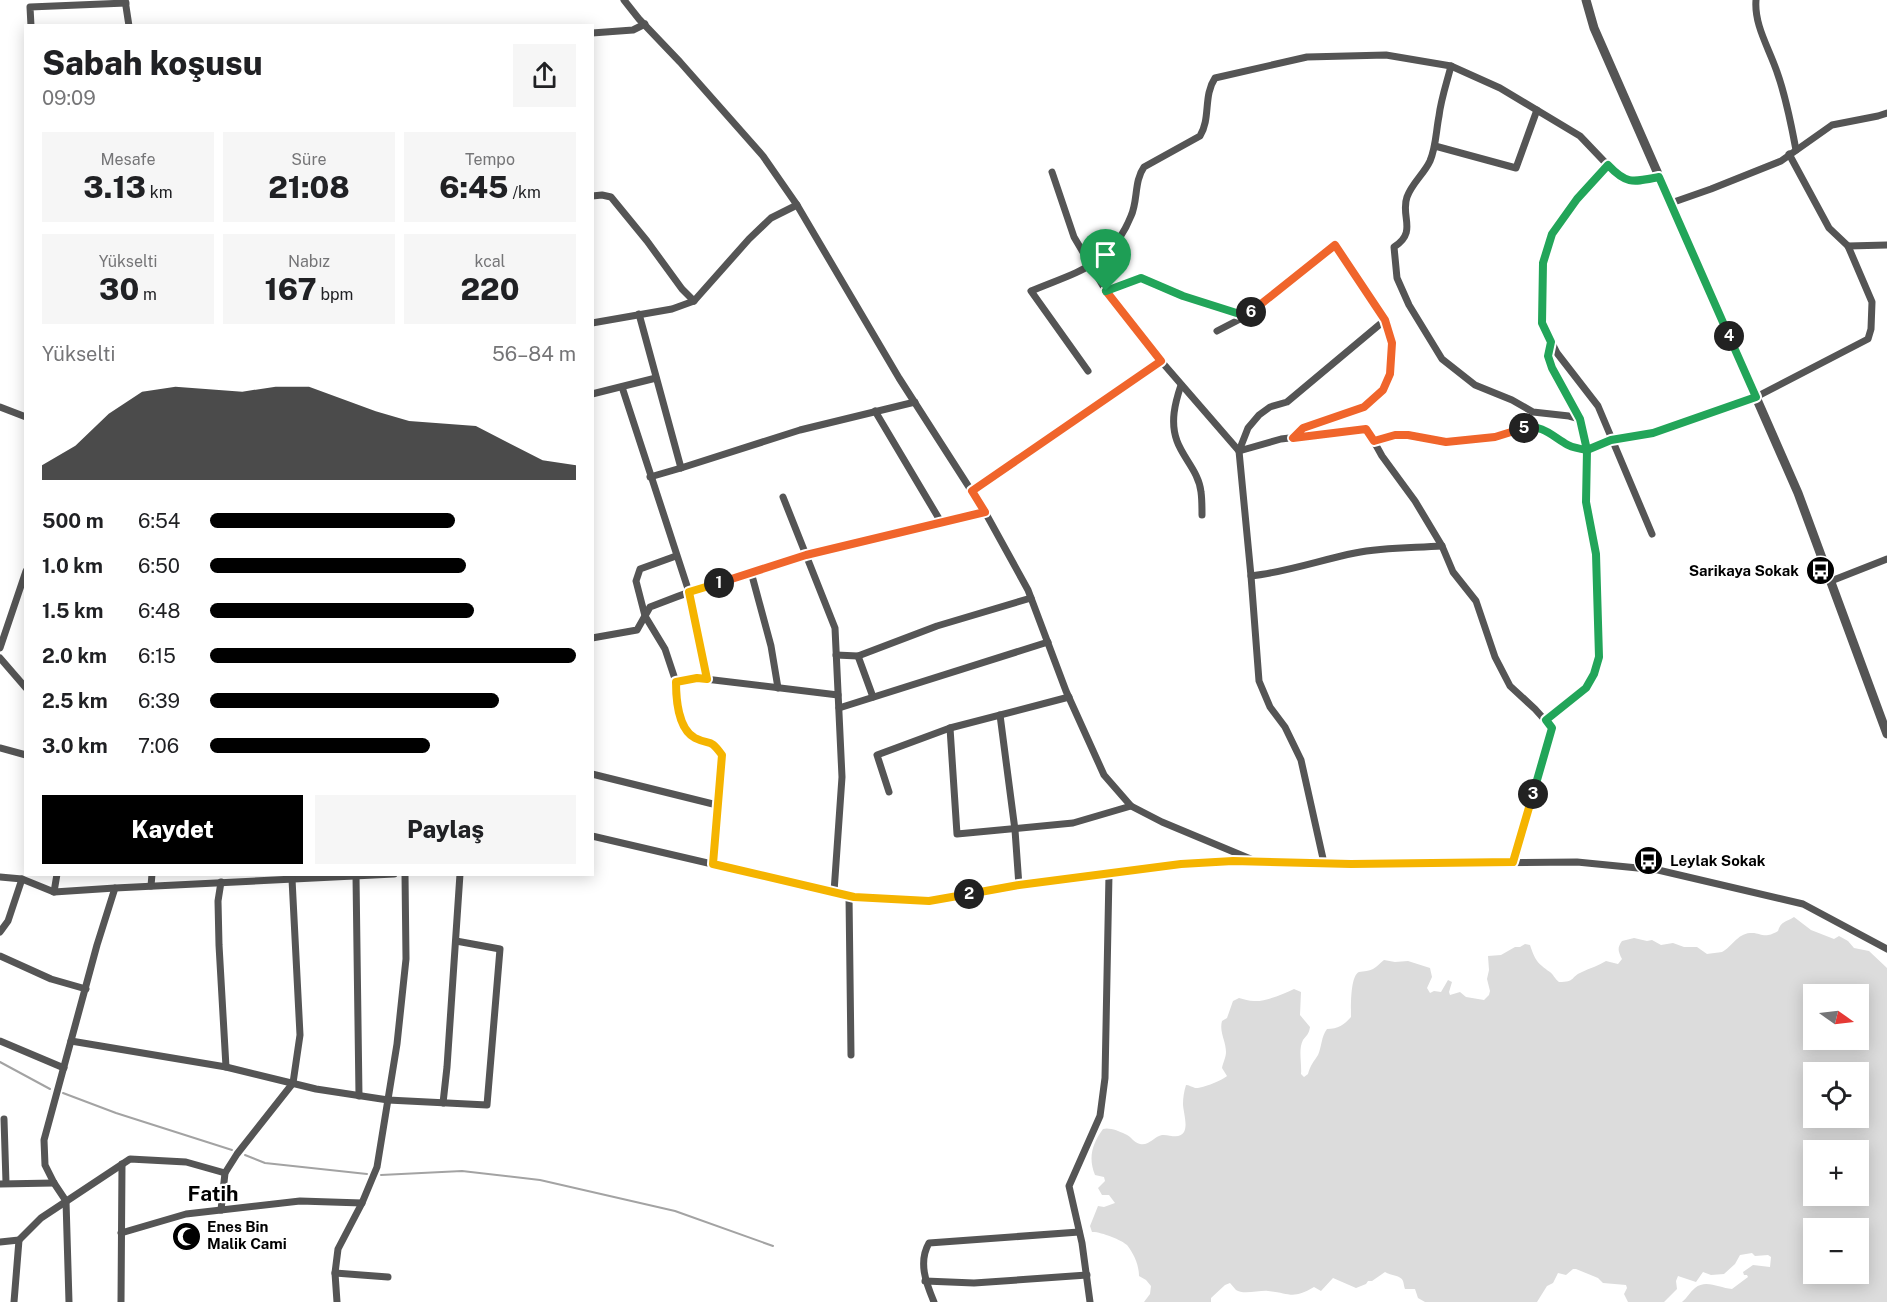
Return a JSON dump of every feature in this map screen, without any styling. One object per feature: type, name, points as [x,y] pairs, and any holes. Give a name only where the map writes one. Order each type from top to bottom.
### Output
[{"type":"street","points":[[624,0],[763,156],[797,205],[915,402],[985,512],[1031,598],[1069,697],[1104,775],[1131,806],[1162,822],[1258,861]]},
{"type":"street","points":[[1586,0],[1594,28],[1798,493],[1887,734]]},
{"type":"street","points":[[1756,0],[1758,24],[1787,102],[1796,150]]},
{"type":"street","points":[[31,24],[30,7],[125,2],[129,24]]},
{"type":"street","points":[[594,33],[633,30],[645,24]]},
{"type":"street","points":[[1088,371],[1031,291],[1091,266],[1103,257],[1123,232],[1132,214],[1139,175],[1144,167],[1200,136],[1204,128],[1209,88],[1215,78],[1307,57],[1386,55],[1451,66],[1500,88],[1581,136],[1620,178],[1635,182],[1659,177]]},
{"type":"street","points":[[1451,66],[1430,162],[1406,200],[1407,231],[1405,238],[1394,247],[1397,278],[1409,305],[1442,359],[1475,385],[1512,400],[1533,412],[1580,419]]},
{"type":"street","points":[[1435,146],[1516,168],[1537,110]]},
{"type":"street","points":[[1671,203],[1781,160],[1832,125],[1887,113]]},
{"type":"street","points":[[1374,441],[1395,435],[1408,435],[1446,442],[1495,437],[1531,427],[1543,429],[1570,446],[1587,450],[1611,440],[1653,433],[1756,397],[1868,339],[1871,329],[1872,302],[1848,246],[1829,228],[1789,154]]},
{"type":"street","points":[[1608,165],[1577,199],[1552,234],[1543,263],[1542,323],[1557,353],[1598,406],[1652,534]]},
{"type":"street","points":[[1052,172],[1074,237],[1106,291],[1161,361],[1239,451]]},
{"type":"street","points":[[594,196],[611,197],[682,289],[694,301]]},
{"type":"street","points":[[594,323],[672,309],[694,301],[749,239],[771,218],[797,205]]},
{"type":"street","points":[[1217,331],[1246,316],[1335,245],[1385,320],[1392,343],[1390,374],[1383,390],[1364,407],[1303,428],[1293,438]]},
{"type":"street","points":[[1848,246],[1887,245]]},
{"type":"street","points":[[1106,291],[1141,278],[1183,296],[1246,316]]},
{"type":"street","points":[[639,315],[681,468]]},
{"type":"street","points":[[1323,863],[1300,760],[1286,727],[1270,706],[1259,681],[1239,451],[1248,428],[1259,415],[1270,407],[1287,402],[1385,320]]},
{"type":"street","points":[[1546,720],[1586,688],[1594,674],[1599,657],[1596,554],[1586,502],[1587,450],[1580,419],[1552,368],[1548,352],[1551,342]]},
{"type":"street","points":[[972,491],[1161,361]]},
{"type":"street","points":[[594,394],[656,378]]},
{"type":"street","points":[[1181,385],[1175,404],[1173,425],[1177,442],[1192,465],[1201,490],[1202,515]]},
{"type":"street","points":[[622,387],[689,592],[707,679]]},
{"type":"street","points":[[650,477],[800,430],[915,402]]},
{"type":"street","points":[[0,407],[24,416]]},
{"type":"street","points":[[875,411],[940,522]]},
{"type":"street","points":[[1239,451],[1281,439],[1366,429],[1442,546],[1453,572],[1476,601],[1495,657],[1510,686],[1552,728],[1513,862]]},
{"type":"street","points":[[783,497],[835,628],[842,777],[834,892]]},
{"type":"street","points":[[594,638],[637,630],[650,607],[689,592],[806,555],[985,512]]},
{"type":"street","points":[[1251,576],[1279,573],[1365,551],[1442,546]]},
{"type":"street","points":[[676,556],[640,569],[636,581],[645,616],[665,649],[676,682],[677,708],[688,733],[696,738],[713,742],[722,755],[713,864]]},
{"type":"street","points":[[1831,581],[1887,559]]},
{"type":"street","points":[[752,572],[771,646],[778,688]]},
{"type":"street","points":[[0,648],[24,577]]},
{"type":"street","points":[[836,655],[858,656],[937,626],[1031,598]]},
{"type":"street","points":[[839,708],[1048,642]]},
{"type":"street","points":[[858,656],[873,697]]},
{"type":"street","points":[[0,658],[24,686]]},
{"type":"street","points":[[676,682],[697,678],[838,695]]},
{"type":"street","points":[[889,792],[878,755],[950,728],[1069,697]]},
{"type":"street","points":[[1000,715],[1015,830],[1019,885]]},
{"type":"street","points":[[950,728],[957,834],[1073,823],[1131,806]]},
{"type":"street","points":[[0,748],[24,754]]},
{"type":"street","points":[[594,774],[717,805]]},
{"type":"street","points":[[594,836],[849,896],[929,901],[1019,885],[1181,864],[1233,861],[1577,862],[1658,870],[1803,904],[1887,949]]},
{"type":"street","points":[[1090,1302],[1087,1275],[1069,1186],[1100,1116],[1105,1078],[1109,873]]},
{"type":"street","points":[[54,892],[57,876]]},
{"type":"street","points":[[151,886],[152,876]]},
{"type":"street","points":[[209,883],[210,876]]},
{"type":"street","points":[[0,877],[22,879],[54,892],[261,878],[356,876],[359,1096]]},
{"type":"street","points":[[337,1302],[335,1274],[338,1249],[362,1203],[377,1167],[397,1044],[406,959],[405,876]]},
{"type":"street","points":[[443,1103],[460,876]]},
{"type":"street","points":[[0,932],[8,921],[22,879]]},
{"type":"street","points":[[221,1210],[225,1173],[237,1154],[293,1083],[300,1035],[292,879]]},
{"type":"street","points":[[221,882],[219,945],[226,1066]]},
{"type":"street","points":[[69,1302],[66,1201],[45,1165],[44,1140],[97,945],[115,888]]},
{"type":"street","points":[[849,896],[851,1055]]},
{"type":"street","points":[[71,1041],[226,1066],[293,1083],[359,1096],[388,1100],[487,1104],[500,949],[456,941]]},
{"type":"street","points":[[0,956],[51,979],[86,989]]},
{"type":"street","points":[[0,1041],[64,1068]]},
{"type":"street","points":[[4,1119],[3,1183],[54,1183]]},
{"type":"street","points":[[0,1242],[19,1240],[41,1218],[130,1159],[186,1162],[225,1173]]},
{"type":"street","points":[[121,1302],[122,1164]]},
{"type":"street","points":[[121,1233],[186,1214],[300,1200],[362,1203]]},
{"type":"street","points":[[934,1302],[925,1281],[924,1251],[929,1243],[1079,1232]]},
{"type":"street","points":[[14,1302],[19,1240]]},
{"type":"street","points":[[335,1274],[388,1277]]},
{"type":"street","points":[[925,1281],[974,1283],[1087,1275]]},
{"type":"shaded area","points":[[1794,917],[1811,930],[1834,939],[1839,936],[1854,948],[1869,951],[1887,968],[1887,1302],[1682,1302],[1699,1285],[1708,1284],[1732,1289],[1748,1277],[1743,1272],[1753,1265],[1770,1267],[1771,1257],[1768,1255],[1755,1256],[1752,1253],[1740,1255],[1735,1264],[1724,1274],[1711,1275],[1703,1272],[1696,1282],[1678,1276],[1677,1289],[1664,1302],[1628,1302],[1624,1294],[1626,1285],[1603,1283],[1598,1278],[1573,1269],[1566,1275],[1558,1273],[1553,1283],[1547,1286],[1537,1302],[1425,1302],[1418,1298],[1415,1289],[1405,1289],[1400,1278],[1385,1272],[1356,1288],[1333,1278],[1321,1291],[1314,1287],[1291,1295],[1268,1291],[1239,1291],[1230,1283],[1211,1298],[1211,1302],[1144,1302],[1150,1294],[1151,1286],[1139,1276],[1136,1260],[1127,1245],[1110,1236],[1092,1232],[1090,1226],[1098,1206],[1104,1207],[1115,1203],[1109,1195],[1102,1195],[1098,1188],[1105,1181],[1104,1177],[1095,1175],[1093,1169],[1092,1151],[1099,1135],[1103,1129],[1111,1129],[1143,1144],[1162,1135],[1182,1134],[1186,1126],[1183,1104],[1186,1085],[1195,1088],[1202,1087],[1227,1076],[1222,1068],[1226,1052],[1221,1025],[1222,1021],[1227,1018],[1233,1001],[1239,998],[1258,1001],[1294,989],[1301,992],[1300,1015],[1310,1027],[1301,1048],[1301,1074],[1304,1077],[1318,1055],[1327,1029],[1340,1026],[1351,1017],[1352,992],[1356,975],[1359,972],[1373,969],[1384,960],[1408,961],[1430,968],[1432,977],[1427,988],[1430,993],[1441,992],[1448,980],[1452,982],[1450,995],[1460,992],[1466,997],[1484,1000],[1490,991],[1487,979],[1488,956],[1501,955],[1525,944],[1530,945],[1539,963],[1559,982],[1564,982],[1606,961],[1618,964],[1622,959],[1619,946],[1622,941],[1634,938],[1652,940],[1661,945],[1673,943],[1684,947],[1697,947],[1707,954],[1719,953],[1745,934],[1773,934],[1778,931],[1782,923]]},
{"type":"waterway","points":[[0,1062],[50,1089]]},
{"type":"waterway","points":[[63,1093],[116,1113],[232,1150]]},
{"type":"waterway","points":[[245,1155],[265,1163],[367,1174]]},
{"type":"waterway","points":[[381,1175],[462,1171],[540,1180],[675,1211],[773,1246]]},
{"type":"place","name":"Sarikaya Sokak","points":[[1820,571]]},
{"type":"place","name":"Leylak Sokak","points":[[1649,861]]},
{"type":"place","name":"Enes Bin Malik Cami","points":[[186,1236]]},
{"type":"district","name":"Fatih","points":[[213,1194]]},
{"type":"route","points":[[1106,291],[1141,278],[1183,296],[1246,316],[1335,245],[1385,320],[1392,343],[1390,374],[1383,390],[1364,407],[1303,428],[1293,438],[1366,429],[1374,441],[1395,435],[1408,435],[1446,442],[1495,437],[1512,431],[1538,427],[1570,446],[1587,450],[1580,419],[1552,368],[1548,356],[1551,342],[1542,323],[1543,263],[1552,234],[1577,199],[1608,165],[1620,178],[1635,182],[1659,177],[1756,397],[1653,433],[1611,440],[1587,450],[1586,502],[1596,554],[1599,657],[1594,674],[1586,688],[1546,720],[1552,728],[1550,738],[1513,862],[1351,864],[1233,861],[1181,864],[1002,888],[929,901],[854,897],[713,864],[722,755],[713,742],[696,738],[688,733],[677,708],[676,682],[697,678],[707,679],[689,592],[806,555],[985,512],[972,491],[1161,361],[1106,291]]}]
